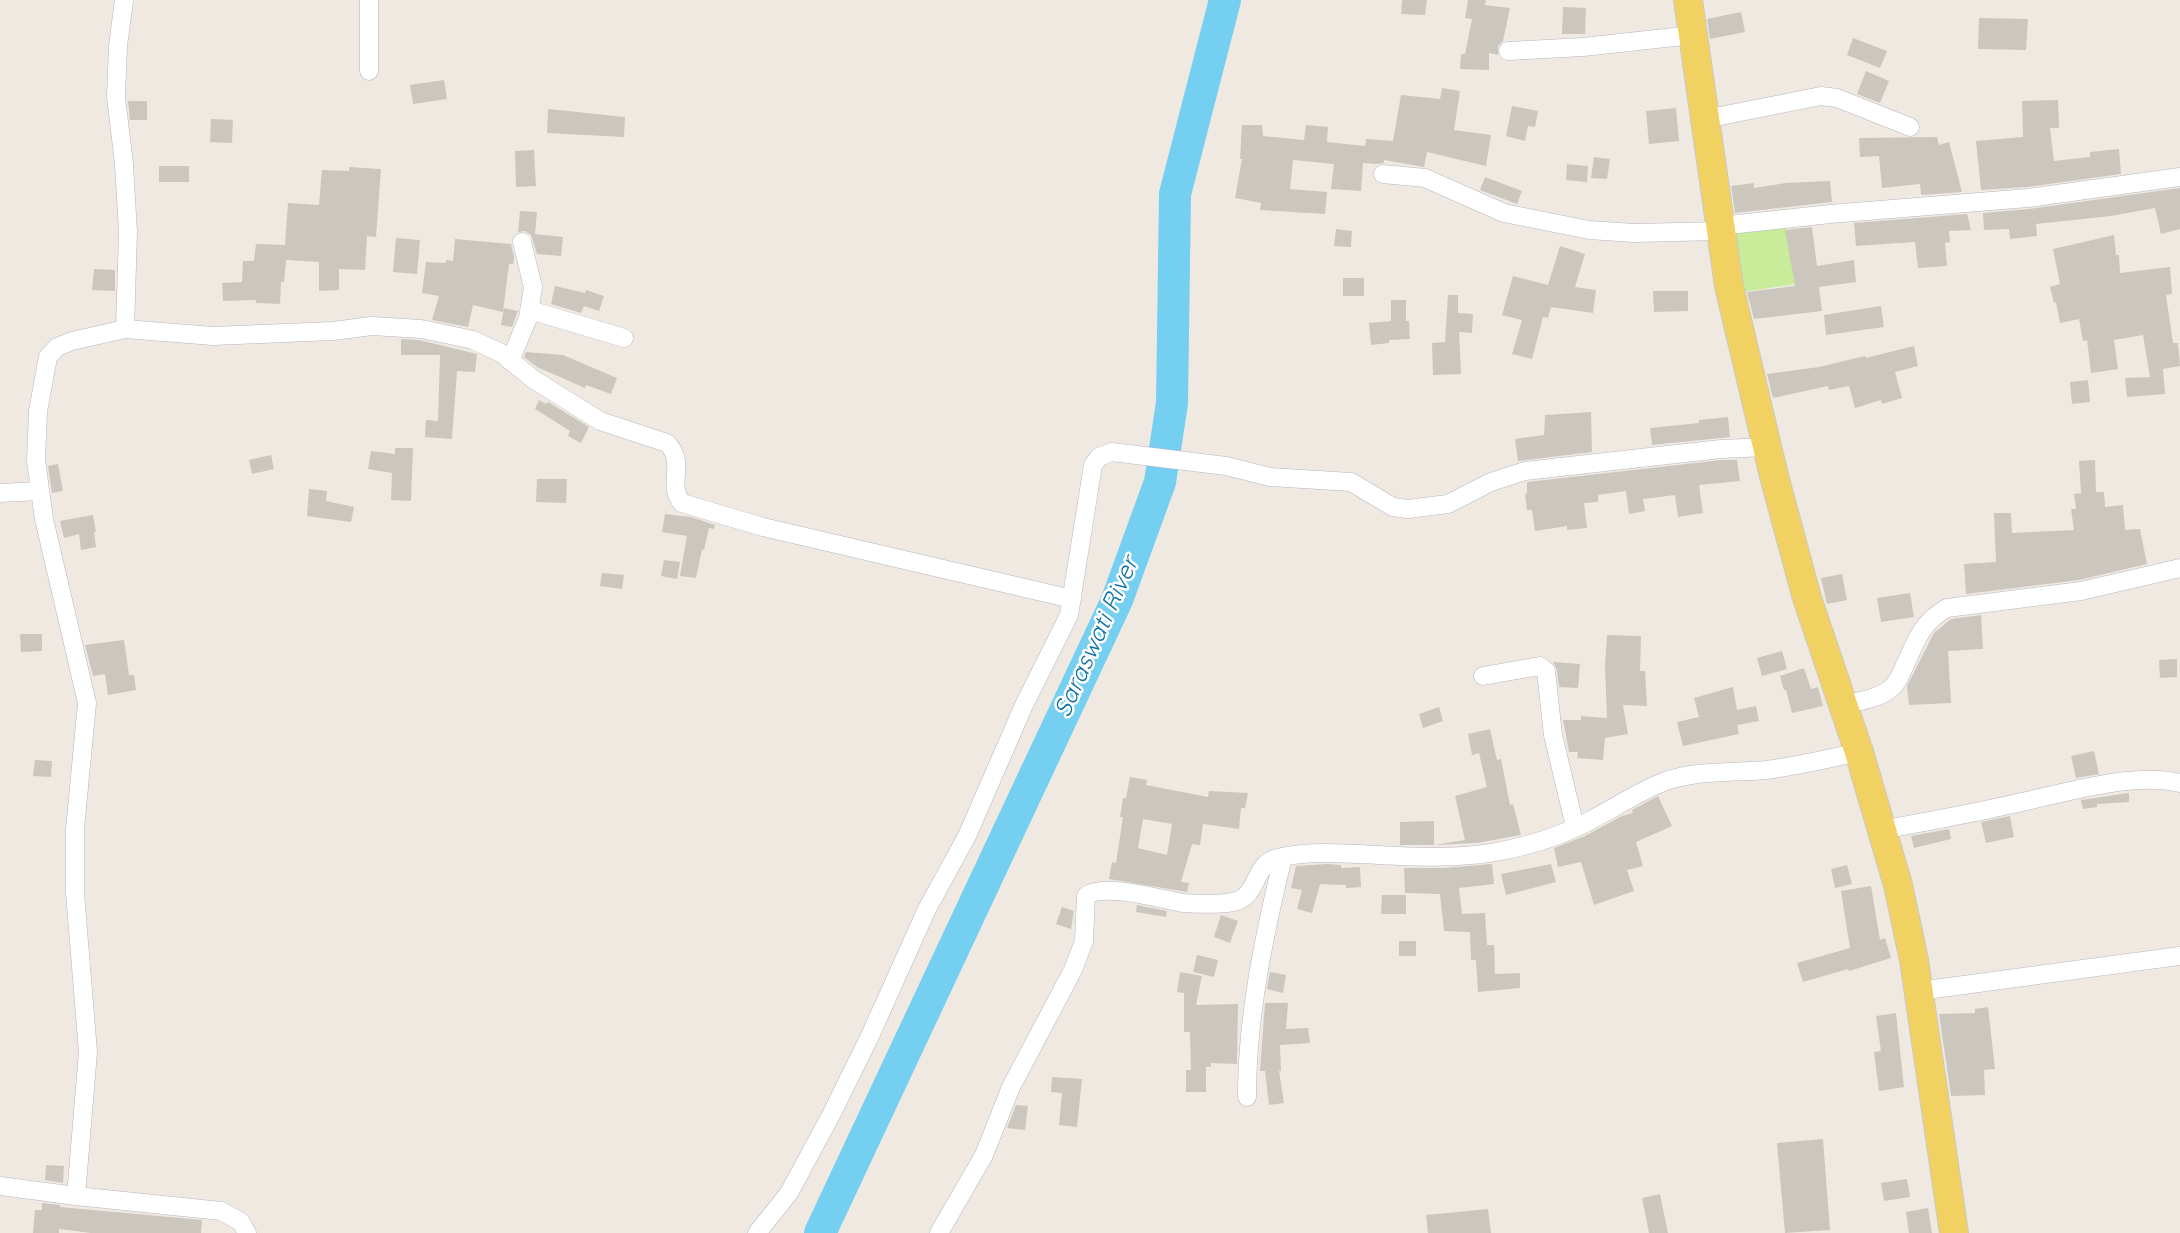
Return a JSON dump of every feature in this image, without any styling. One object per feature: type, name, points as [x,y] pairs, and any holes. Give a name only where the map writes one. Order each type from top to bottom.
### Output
[{"type":"main road","points":[[1688,0],[1732,298],[1767,447],[1807,598],[1859,752],[1898,885],[1919,991],[1954,1233]]},
{"type":"street","points":[[124,0],[118,46],[116,97],[128,232],[125,328]]},
{"type":"street","points":[[369,0],[369,71]]},
{"type":"street","points":[[1508,51],[1583,47],[1693,35]]},
{"type":"street","points":[[1705,119],[1821,96],[1844,100],[1910,127]]},
{"type":"street","points":[[1383,174],[1425,178],[1504,213],[1589,230],[1634,233],[1721,229],[1830,214],[2028,198],[2180,177]]},
{"type":"street","points":[[510,361],[530,310],[533,287],[522,242]]},
{"type":"street","points":[[530,310],[624,338]]},
{"type":"street","points":[[76,1196],[88,1052],[75,893],[75,829],[87,703],[54,567],[36,460],[38,411],[48,357],[57,347],[125,328],[213,336],[372,327],[421,329],[473,340],[501,353],[533,379],[600,421],[667,443],[677,459],[677,497],[682,503],[763,527],[1072,599]]},
{"type":"street","points":[[757,1233],[789,1193],[869,1038],[927,909],[967,836],[1024,705],[1069,615],[1093,465],[1099,457],[1112,452],[1226,466],[1270,477],[1351,482],[1394,507],[1408,509],[1448,504],[1491,482],[1525,471],[1721,449],[1767,447]]},
{"type":"street","points":[[0,493],[40,491]]},
{"type":"street","points":[[1843,705],[1889,690],[1898,681],[1919,632],[1932,617],[1947,608],[2081,591],[2180,568]]},
{"type":"street","points":[[1483,676],[1540,666],[1546,671],[1553,735],[1576,827]]},
{"type":"street","points":[[939,1233],[984,1156],[1011,1087],[1073,970],[1084,941],[1086,897],[1095,892],[1154,896],[1184,903],[1232,902],[1241,900],[1250,891],[1263,866],[1271,860],[1283,857],[1318,852],[1451,858],[1496,852],[1547,839],[1576,827],[1667,780],[1694,775],[1766,770],[1859,752]]},
{"type":"street","points":[[1882,830],[2083,788],[2161,778],[2180,783]]},
{"type":"street","points":[[1247,1097],[1247,1051],[1252,1013],[1267,923],[1283,857]]},
{"type":"street","points":[[1919,991],[2180,956]]},
{"type":"street","points":[[0,1186],[220,1211],[241,1222],[247,1233]]},
{"type":"green space","points":[[1783,209],[1795,284],[1735,293],[1722,219]]},
{"type":"building","points":[[1402,0],[1427,0],[1425,15],[1401,14]]},
{"type":"building","points":[[1468,0],[1486,0],[1485,5],[1510,8],[1503,41],[1498,46],[1498,55],[1489,53],[1489,70],[1460,69],[1461,54],[1465,54],[1472,19],[1465,18]]},
{"type":"building","points":[[1563,7],[1586,8],[1585,34],[1562,34]]},
{"type":"building","points":[[1741,12],[1745,32],[1710,39],[1707,19]]},
{"type":"building","points":[[1979,18],[2028,19],[2026,50],[1978,49]]},
{"type":"building","points":[[1853,38],[1887,51],[1880,68],[1847,55]]},
{"type":"building","points":[[1866,71],[1889,81],[1880,103],[1857,94]]},
{"type":"building","points":[[444,80],[447,99],[413,104],[410,85]]},
{"type":"building","points":[[1442,88],[1460,91],[1454,130],[1491,135],[1486,166],[1427,152],[1424,167],[1384,160],[1384,163],[1378,164],[1363,163],[1361,191],[1331,189],[1334,164],[1293,160],[1290,189],[1327,192],[1325,214],[1260,210],[1261,203],[1235,198],[1242,159],[1242,125],[1262,125],[1263,136],[1304,140],[1306,125],[1328,127],[1327,142],[1365,146],[1366,139],[1393,141],[1401,95],[1440,99]]},
{"type":"building","points":[[2058,100],[2059,128],[2050,128],[2054,161],[2090,157],[2090,152],[2119,149],[2121,174],[2027,187],[1981,190],[1976,141],[2023,137],[2022,101]]},
{"type":"building","points":[[128,101],[147,101],[147,120],[130,120]]},
{"type":"building","points":[[1512,106],[1538,111],[1535,127],[1528,126],[1525,141],[1506,136]]},
{"type":"building","points":[[1676,108],[1679,141],[1649,144],[1646,111]]},
{"type":"building","points":[[548,109],[625,117],[624,137],[547,133]]},
{"type":"building","points":[[211,119],[233,120],[232,143],[210,142]]},
{"type":"building","points":[[1937,137],[1939,145],[1949,142],[1962,192],[1921,195],[1920,184],[1882,188],[1879,156],[1860,157],[1859,138]]},
{"type":"building","points":[[534,150],[536,186],[516,187],[515,151]]},
{"type":"building","points":[[1594,157],[1610,159],[1607,179],[1591,178]]},
{"type":"building","points":[[1567,164],[1588,166],[1587,182],[1566,180]]},
{"type":"building","points":[[159,166],[189,166],[189,182],[159,182]]},
{"type":"building","points":[[349,167],[381,169],[376,237],[367,236],[365,270],[339,269],[339,290],[319,291],[319,262],[286,260],[280,304],[256,303],[256,300],[223,301],[222,283],[242,282],[243,261],[254,261],[256,244],[285,245],[288,203],[319,205],[322,170],[349,171]]},
{"type":"building","points":[[1485,177],[1522,191],[1517,204],[1480,190]]},
{"type":"building","points":[[1830,181],[1832,202],[1735,213],[1731,186],[1754,183],[1754,188]]},
{"type":"building","points":[[2180,188],[2180,229],[2161,234],[2155,208],[2036,224],[2037,236],[2010,239],[2009,229],[1984,230],[1983,213]]},
{"type":"building","points":[[520,211],[537,212],[535,234],[563,237],[561,256],[537,254],[531,235],[525,231],[518,232]]},
{"type":"building","points":[[1967,214],[1971,230],[1949,231],[1950,242],[1945,243],[1947,266],[1918,268],[1915,242],[1856,246],[1854,223]]},
{"type":"building","points":[[1812,227],[1817,266],[1854,260],[1856,282],[1819,287],[1822,311],[1754,319],[1747,292],[1795,286],[1785,230]]},
{"type":"building","points":[[1336,229],[1352,231],[1351,247],[1334,246]]},
{"type":"building","points":[[2114,235],[2120,273],[2170,267],[2172,294],[2166,295],[2173,343],[2178,343],[2180,366],[2163,369],[2165,394],[2127,397],[2125,378],[2150,377],[2143,335],[2114,340],[2118,369],[2091,373],[2087,340],[2083,341],[2079,319],[2060,323],[2050,287],[2060,284],[2053,249]]},
{"type":"building","points":[[396,238],[420,240],[417,274],[393,272]]},
{"type":"building","points":[[455,239],[511,244],[514,257],[513,264],[509,264],[503,312],[473,305],[468,327],[432,320],[439,296],[422,293],[426,262],[453,261]]},
{"type":"building","points":[[1560,246],[1585,254],[1575,287],[1596,290],[1593,313],[1551,307],[1548,318],[1543,317],[1532,359],[1512,354],[1522,320],[1502,315],[1513,276],[1548,285]]},
{"type":"building","points":[[94,269],[115,270],[115,291],[92,290]]},
{"type":"building","points":[[1343,278],[1364,278],[1364,296],[1343,296]]},
{"type":"building","points":[[555,286],[585,293],[586,290],[604,296],[599,311],[584,306],[581,313],[551,304]]},
{"type":"building","points":[[1653,291],[1688,291],[1688,311],[1654,312]]},
{"type":"building","points":[[1448,295],[1458,295],[1458,313],[1473,314],[1472,333],[1459,332],[1461,374],[1433,375],[1432,343],[1445,342]]},
{"type":"building","points":[[1391,300],[1406,300],[1406,321],[1409,321],[1410,339],[1389,340],[1389,343],[1371,345],[1369,323],[1391,321]]},
{"type":"building","points":[[1881,306],[1884,327],[1826,335],[1824,315]]},
{"type":"building","points":[[504,308],[518,311],[512,327],[501,325]]},
{"type":"building","points":[[401,339],[419,340],[477,354],[475,372],[457,371],[452,439],[425,437],[426,420],[438,421],[440,355],[401,355]]},
{"type":"building","points":[[1914,346],[1918,366],[1895,372],[1902,398],[1882,404],[1881,400],[1855,408],[1849,386],[1829,390],[1828,386],[1773,398],[1767,374],[1819,367]]},
{"type":"building","points":[[526,352],[563,355],[617,378],[611,394],[586,385],[585,388],[537,367],[524,357]]},
{"type":"building","points":[[2088,380],[2090,402],[2072,404],[2070,382]]},
{"type":"building","points":[[539,400],[546,404],[548,402],[589,427],[581,443],[568,436],[570,431],[535,409]]},
{"type":"building","points":[[1591,412],[1592,452],[1518,461],[1515,439],[1544,435],[1545,415]]},
{"type":"building","points":[[1728,417],[1730,437],[1652,445],[1650,428]]},
{"type":"building","points":[[395,448],[413,448],[411,501],[391,500],[392,473],[368,469],[371,451],[395,454]]},
{"type":"building","points":[[271,455],[274,469],[252,474],[249,460]]},
{"type":"building","points":[[1737,460],[1740,481],[1699,485],[1703,513],[1678,517],[1675,495],[1643,499],[1645,511],[1629,514],[1626,491],[1598,495],[1598,502],[1584,503],[1587,528],[1567,530],[1567,526],[1535,531],[1532,510],[1527,510],[1527,482]]},
{"type":"building","points":[[2095,460],[2096,492],[2104,492],[2105,507],[2123,505],[2125,530],[2140,529],[2147,564],[2079,580],[1966,594],[1964,564],[1996,562],[1994,513],[2011,513],[2012,533],[2074,530],[2071,509],[2076,509],[2074,494],[2081,493],[2079,461]]},
{"type":"building","points":[[58,464],[63,491],[52,493],[48,466]]},
{"type":"building","points":[[537,479],[567,479],[566,503],[536,502]]},
{"type":"building","points":[[309,489],[327,491],[326,501],[354,507],[351,522],[307,516]]},
{"type":"building","points":[[665,514],[691,517],[715,525],[714,529],[709,528],[696,578],[680,576],[687,536],[662,532]]},
{"type":"building","points":[[93,515],[96,547],[81,550],[79,534],[64,538],[60,521]]},
{"type":"building","points":[[664,560],[680,562],[677,579],[661,576]]},
{"type":"building","points":[[602,573],[624,575],[622,589],[600,586]]},
{"type":"building","points":[[1842,574],[1847,600],[1827,604],[1821,578]]},
{"type":"building","points":[[1910,593],[1914,617],[1881,622],[1877,598]]},
{"type":"building","points":[[1981,615],[1983,649],[1948,651],[1951,703],[1909,705],[1907,686],[1934,633],[1951,619]]},
{"type":"building","points":[[20,634],[42,634],[42,651],[21,652]]},
{"type":"building","points":[[1607,635],[1641,636],[1640,671],[1645,671],[1647,706],[1623,705],[1628,734],[1605,738],[1603,760],[1577,758],[1578,752],[1569,752],[1563,720],[1581,720],[1581,716],[1607,718]]},
{"type":"building","points":[[124,640],[129,675],[134,675],[136,690],[108,695],[105,674],[93,676],[85,645]]},
{"type":"building","points":[[1782,651],[1787,669],[1762,676],[1757,658]]},
{"type":"building","points":[[2177,659],[2177,677],[2160,678],[2159,660]]},
{"type":"building","points":[[1553,662],[1580,664],[1578,688],[1559,687]]},
{"type":"building","points":[[1804,668],[1811,689],[1818,687],[1823,706],[1792,713],[1780,676]]},
{"type":"building","points":[[1733,687],[1737,710],[1756,706],[1759,721],[1737,725],[1739,734],[1683,746],[1677,722],[1699,717],[1694,698]]},
{"type":"building","points":[[1439,707],[1443,721],[1423,728],[1419,714]]},
{"type":"building","points":[[1490,729],[1497,760],[1501,759],[1510,805],[1513,804],[1521,835],[1477,843],[1434,845],[1465,840],[1455,796],[1487,787],[1479,753],[1472,755],[1468,734]]},
{"type":"building","points":[[2094,751],[2099,774],[2076,778],[2071,756]]},
{"type":"building","points":[[35,760],[52,761],[51,777],[33,776]]},
{"type":"building","points":[[1130,777],[1147,780],[1146,785],[1208,797],[1209,791],[1248,793],[1245,808],[1241,808],[1239,829],[1203,824],[1200,845],[1192,844],[1181,882],[1189,883],[1187,892],[1109,879],[1112,862],[1116,863],[1123,817],[1120,817],[1123,798],[1126,798]],"holes":[[[1143,819],[1172,824],[1167,855],[1138,848]]]},
{"type":"building","points":[[2129,793],[2129,802],[2097,804],[2097,807],[2083,809],[2081,800]]},
{"type":"building","points":[[1658,796],[1672,826],[1636,842],[1643,866],[1627,870],[1634,891],[1594,905],[1581,862],[1558,867],[1554,848],[1633,813],[1632,810]]},
{"type":"building","points":[[2010,816],[2014,837],[1986,843],[1981,822]]},
{"type":"building","points":[[1434,821],[1434,845],[1400,845],[1400,822]]},
{"type":"building","points":[[1949,829],[1951,839],[1914,848],[1911,836]]},
{"type":"building","points":[[1492,864],[1494,884],[1459,888],[1462,914],[1485,913],[1487,945],[1494,945],[1495,974],[1520,973],[1520,988],[1478,992],[1476,960],[1471,960],[1470,932],[1444,931],[1440,894],[1405,893],[1404,868]]},
{"type":"building","points":[[1551,864],[1556,882],[1506,895],[1501,874]]},
{"type":"building","points":[[1341,865],[1341,868],[1360,867],[1361,887],[1320,884],[1312,913],[1297,909],[1302,890],[1291,888],[1296,866]]},
{"type":"building","points":[[1847,865],[1852,884],[1835,888],[1831,869]]},
{"type":"building","points":[[1871,886],[1880,940],[1885,938],[1891,958],[1803,982],[1797,963],[1850,948],[1841,891]]},
{"type":"building","points":[[1382,895],[1406,895],[1406,914],[1381,914]]},
{"type":"building","points":[[1137,905],[1167,911],[1166,917],[1136,912]]},
{"type":"building","points":[[1062,907],[1074,911],[1071,929],[1056,924]]},
{"type":"building","points":[[1221,915],[1238,921],[1230,943],[1214,937]]},
{"type":"building","points":[[1399,941],[1416,941],[1416,956],[1399,956]]},
{"type":"building","points":[[1197,955],[1218,960],[1214,977],[1193,972]]},
{"type":"building","points":[[1180,972],[1202,976],[1196,1005],[1238,1004],[1237,1064],[1211,1063],[1211,1067],[1206,1067],[1206,1092],[1186,1092],[1186,1070],[1191,1070],[1190,1032],[1184,1032],[1184,993],[1177,992]]},
{"type":"building","points":[[1270,972],[1286,975],[1283,993],[1267,989]]},
{"type":"building","points":[[1265,1003],[1288,1003],[1286,1029],[1308,1028],[1310,1043],[1280,1045],[1279,1071],[1284,1103],[1269,1105],[1265,1071],[1260,1071]]},
{"type":"building","points":[[1988,1007],[1995,1069],[1984,1070],[1985,1095],[1951,1096],[1939,1014],[1975,1013],[1975,1009]]},
{"type":"building","points":[[1896,1013],[1904,1087],[1879,1091],[1874,1052],[1881,1051],[1876,1016]]},
{"type":"building","points":[[1052,1077],[1082,1079],[1077,1127],[1059,1125],[1062,1093],[1051,1092]]},
{"type":"building","points":[[1016,1105],[1028,1106],[1025,1130],[1007,1128]]},
{"type":"building","points":[[1823,1139],[1830,1230],[1785,1233],[1777,1143]]},
{"type":"building","points":[[46,1165],[64,1166],[63,1183],[45,1180]]},
{"type":"building","points":[[1907,1179],[1910,1197],[1884,1201],[1881,1183]]},
{"type":"building","points":[[1660,1194],[1668,1233],[1649,1233],[1642,1198]]},
{"type":"building","points":[[42,1203],[202,1220],[201,1233],[91,1233],[59,1229],[59,1233],[33,1233],[35,1210],[42,1210]]},
{"type":"building","points":[[1928,1208],[1932,1233],[1909,1233],[1906,1212]]},
{"type":"building","points":[[1488,1209],[1491,1233],[1428,1233],[1426,1215]]},
{"type":"waterway","name":"Saraswati River","points":[[820,1233],[1117,600],[1160,482],[1172,403],[1175,194],[1225,0]]}]
